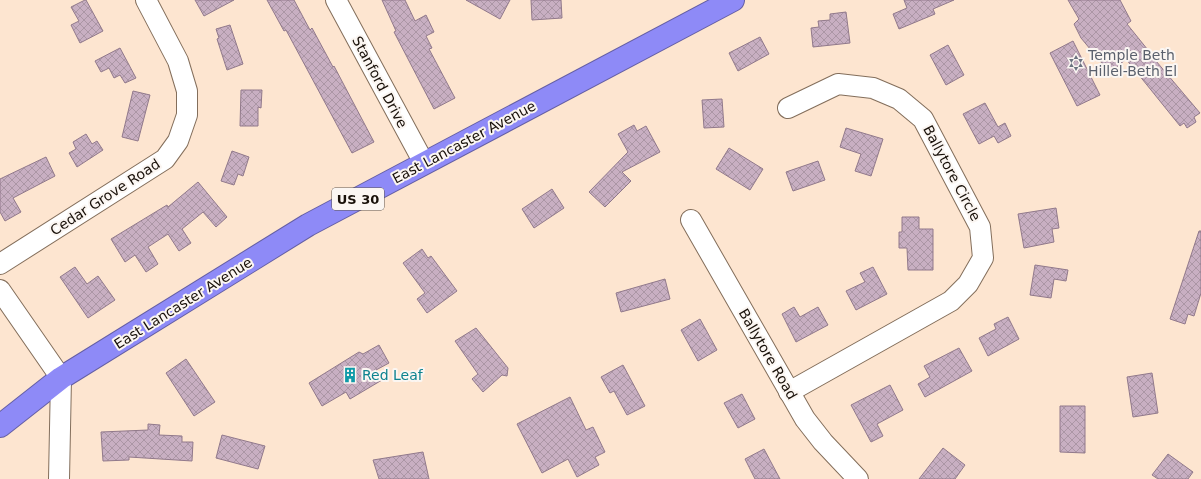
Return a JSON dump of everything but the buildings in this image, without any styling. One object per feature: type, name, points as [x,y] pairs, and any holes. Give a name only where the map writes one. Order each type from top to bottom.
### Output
[{"type":"highway","name":"East Lancaster Avenue","points":[[0,426],[61,378],[308,225],[733,0]]},
{"type":"street","name":"Cedar Grove Road","points":[[0,264],[164,159],[178,141],[186,115],[187,91],[178,61],[146,0]]},
{"type":"street","name":"Stanford Drive","points":[[336,0],[424,163]]},
{"type":"street","name":"Ballytore Circle","points":[[788,108],[838,84],[873,88],[899,99],[923,119],[980,227],[983,258],[968,284],[951,301],[789,392]]},
{"type":"street","name":"Ballytore Road","points":[[691,220],[805,419],[822,442],[858,479]]},
{"type":"street","points":[[0,290],[61,378],[59,479]]},
{"type":"place","name":"Temple Beth Hillel-Beth El","points":[[1076,63]]},
{"type":"place","name":"Red Leaf","points":[[350,375]]}]
